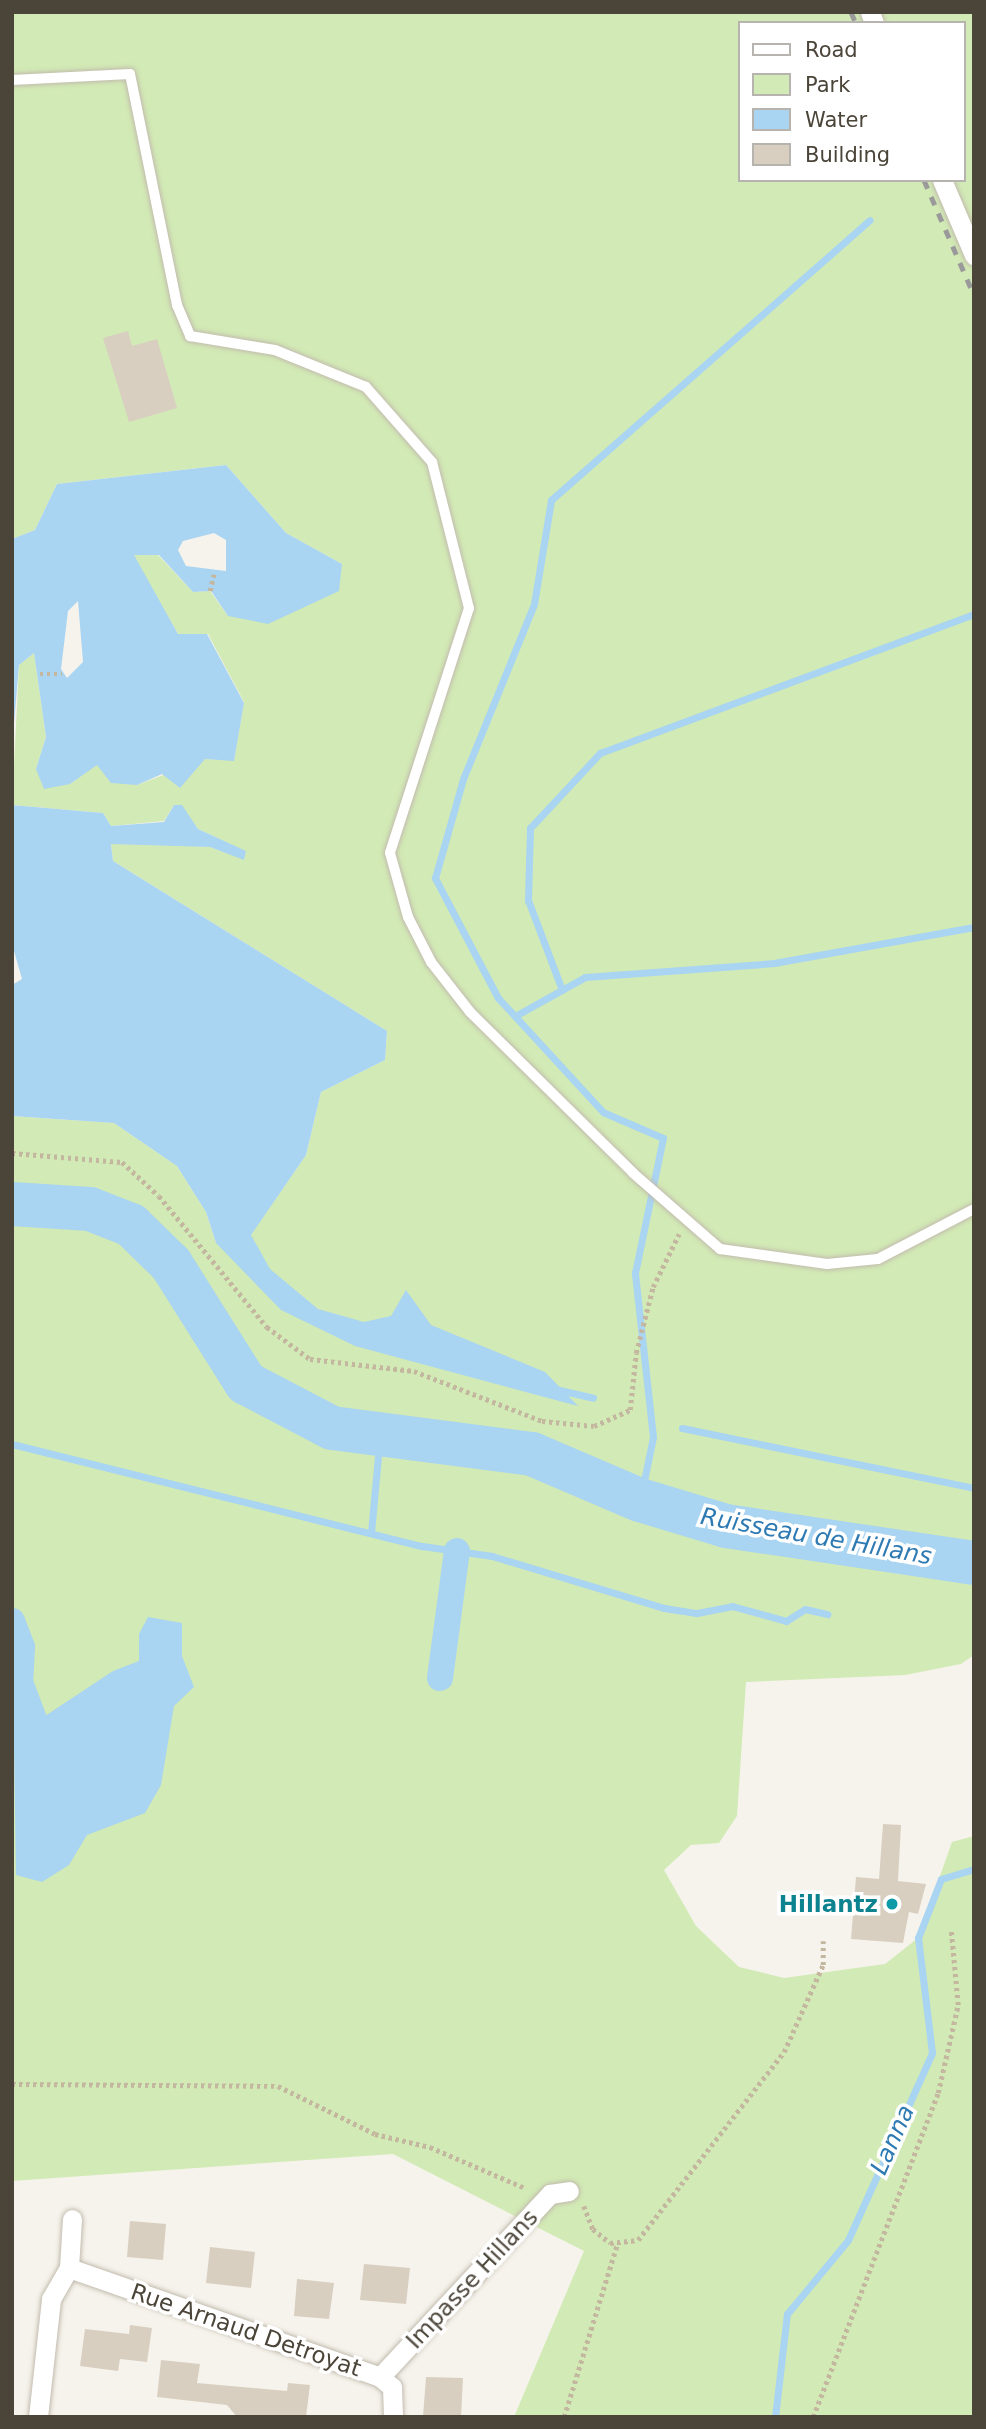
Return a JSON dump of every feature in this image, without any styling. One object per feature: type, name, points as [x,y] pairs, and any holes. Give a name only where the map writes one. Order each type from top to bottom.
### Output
[{"type":"street","points":[[943,182],[974,255]]},
{"type":"street","name":"Impasse Hillans","points":[[380,2377],[559,2193]]},
{"type":"street","points":[[38,2417],[51,2299],[69,2268],[72,2219]]},
{"type":"street","name":"Rue Arnaud Detroyat","points":[[69,2268],[380,2377],[391,2387],[393,2417]]},
{"type":"lane","points":[[12,80],[130,74],[177,305],[190,336],[275,350],[366,387],[432,462],[469,608],[390,852],[408,917],[432,962],[470,1012],[720,1249],[827,1264],[878,1259],[974,1209]]},
{"type":"path","points":[[211,591],[214,574]]},
{"type":"path","points":[[40,674],[62,674]]},
{"type":"path","points":[[12,1153],[122,1162],[159,1196],[267,1326],[310,1359],[414,1371],[542,1420],[581,1424],[630,1410],[636,1353],[653,1287],[689,1220]]},
{"type":"path","points":[[813,2417],[938,2093],[958,2005],[951,1930]]},
{"type":"path","points":[[12,2084],[278,2086],[374,2134],[430,2147],[470,2168],[581,2200],[593,2229],[617,2245],[638,2240],[784,2052],[823,1965],[823,1941]]},
{"type":"path","points":[[564,2417],[617,2245]]},
{"type":"green space","points":[[12,12],[974,12],[974,1655],[961,1664],[905,1675],[746,1682],[737,1816],[719,1843],[691,1845],[664,1870],[696,1926],[739,1967],[784,1978],[885,1964],[918,1938],[952,1842],[974,1836],[974,2417],[514,2417],[584,2251],[393,2154],[12,2181],[12,1116],[114,1123],[177,1166],[206,1212],[216,1243],[245,1243],[306,1155],[321,1092],[385,1060],[387,1031],[113,861],[111,844],[148,843],[210,847],[244,859],[245,851],[198,829],[181,805],[174,805],[164,821],[111,826],[103,813],[12,805],[19,665],[34,653],[46,737],[36,769],[70,784],[97,764],[137,785],[205,759],[234,760],[244,702],[208,634],[178,634],[133,555],[158,555],[193,592],[210,591],[228,616],[342,564],[286,533],[226,465],[57,484],[35,530],[12,539]]},
{"type":"water","points":[[226,465],[286,533],[342,564],[339,591],[268,624],[228,616],[211,591],[193,592],[159,555],[134,555],[178,634],[207,634],[244,703],[234,761],[205,759],[180,788],[162,774],[137,785],[111,783],[97,765],[70,784],[44,789],[36,769],[46,737],[34,653],[19,665],[12,747],[12,539],[35,530],[57,484]],"holes":[[[214,533],[226,540],[226,571],[186,566],[178,550],[183,541]],[[78,601],[83,662],[67,678],[61,669],[68,611]]]},
{"type":"water","points":[[12,805],[103,813],[111,826],[164,822],[174,805],[182,805],[198,829],[246,851],[244,860],[210,847],[111,844],[113,861],[387,1031],[385,1060],[321,1092],[306,1155],[251,1235],[270,1269],[318,1309],[364,1322],[391,1316],[406,1290],[431,1325],[545,1372],[578,1406],[355,1346],[281,1310],[216,1243],[206,1212],[177,1166],[114,1123],[12,1116],[12,985],[22,979],[12,944]]},
{"type":"water","points":[[148,1617],[182,1623],[182,1656],[194,1687],[174,1706],[161,1785],[145,1813],[87,1835],[69,1865],[42,1882],[16,1875],[12,1621],[22,1647],[20,1682],[36,1722],[113,1671],[139,1661],[139,1634]]},
{"type":"building","points":[[128,331],[132,346],[157,339],[177,408],[129,422],[103,338]]},
{"type":"building","points":[[883,1824],[901,1825],[898,1881],[926,1884],[918,1914],[909,1912],[903,1943],[851,1939],[856,1877],[879,1879]]},
{"type":"building","points":[[130,2221],[166,2224],[163,2260],[127,2257]]},
{"type":"building","points":[[210,2247],[255,2252],[251,2288],[206,2283]]},
{"type":"building","points":[[364,2264],[410,2268],[406,2304],[360,2300]]},
{"type":"building","points":[[297,2279],[334,2283],[329,2319],[294,2316]]},
{"type":"building","points":[[130,2325],[152,2328],[147,2362],[120,2359],[118,2371],[80,2366],[85,2329],[129,2334]]},
{"type":"building","points":[[161,2360],[200,2364],[197,2383],[287,2391],[288,2383],[310,2385],[306,2417],[237,2417],[227,2405],[157,2397]]},
{"type":"building","points":[[426,2377],[463,2378],[461,2417],[423,2417]]},
{"type":"waterway","points":[[640,1500],[653,1437],[635,1273],[663,1138],[603,1112],[498,998],[435,878],[463,779],[534,604],[551,500],[870,220]]},
{"type":"waterway","points":[[562,990],[528,900],[530,828],[600,753],[974,614]]},
{"type":"waterway","points":[[515,1016],[585,977],[774,963],[974,927]]},
{"type":"waterway","name":"Ruisseau de Hillans","points":[[12,1204],[90,1209],[131,1225],[171,1264],[246,1383],[332,1428],[532,1454],[640,1500],[726,1526],[974,1563]]},
{"type":"waterway","points":[[555,1389],[593,1398]]},
{"type":"waterway","points":[[682,1428],[974,1488]]},
{"type":"waterway","points":[[371,1533],[380,1434]]},
{"type":"waterway","points":[[12,1444],[422,1546],[492,1556],[664,1608],[697,1613],[732,1606],[786,1621],[805,1609],[827,1614]]},
{"type":"waterway","points":[[440,1678],[457,1551]]},
{"type":"waterway","points":[[12,1621],[22,1647],[20,1682],[35,1722]]},
{"type":"waterway","name":"Lanna","points":[[775,2417],[787,2314],[848,2240],[932,2053],[918,1938],[941,1879],[974,1869]]},
{"type":"railway","points":[[851,12],[855,21]]},
{"type":"railway","points":[[925,182],[974,295]]},
{"type":"place","name":"Hillantz","points":[[892,1904]]}]
